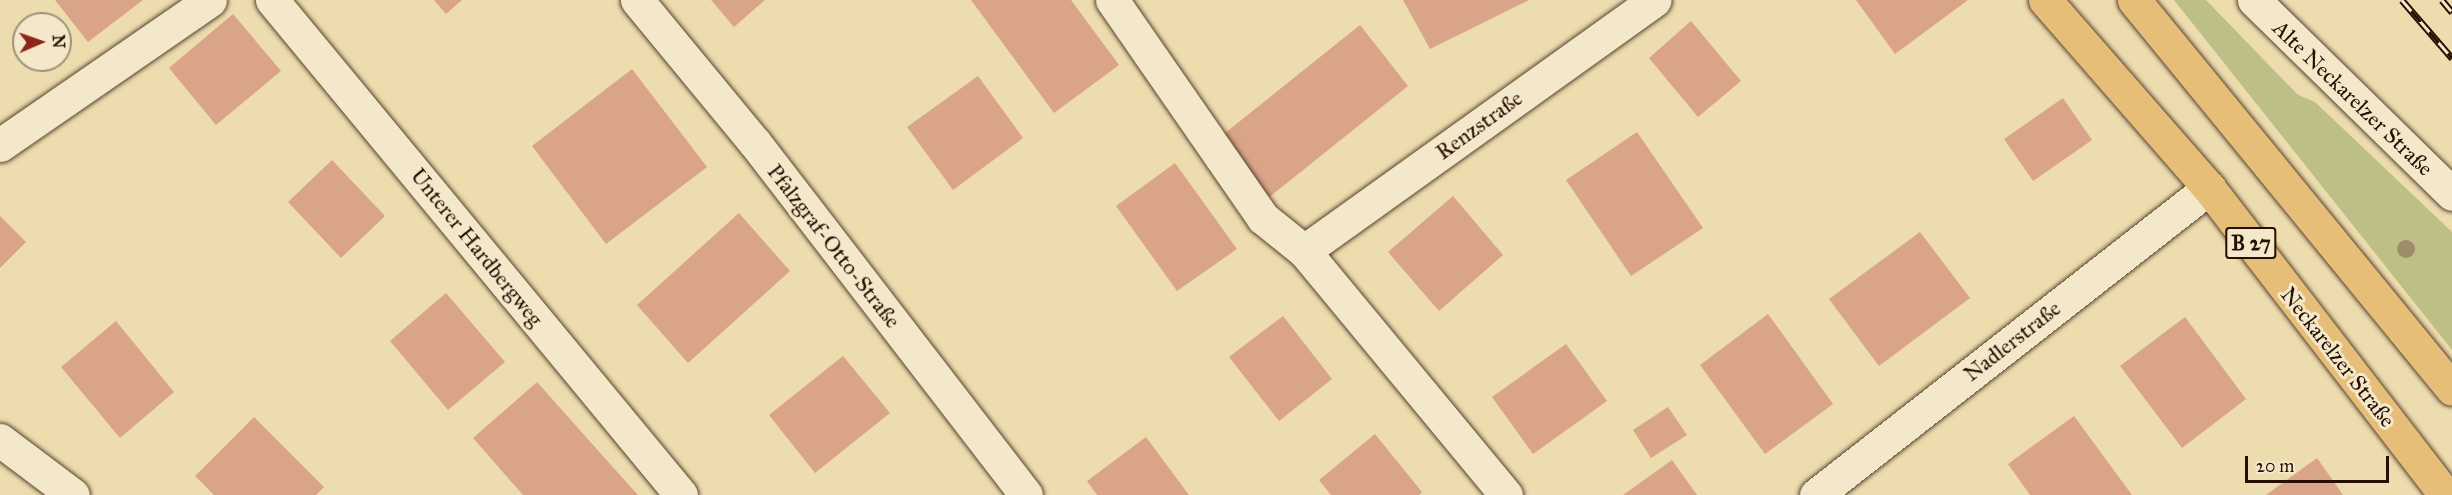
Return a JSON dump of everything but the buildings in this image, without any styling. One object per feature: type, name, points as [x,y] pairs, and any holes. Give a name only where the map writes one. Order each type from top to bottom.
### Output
[{"type":"main road","name":"Neckarelzer Straße","points":[[2045,0],[2209,188],[2445,495]]},
{"type":"main road","name":"B 27","points":[[2134,0],[2452,389]]},
{"type":"street","points":[[0,144],[210,0]]},
{"type":"street","name":"Unterer Hardbergweg","points":[[272,0],[681,495]]},
{"type":"street","name":"Pfalzgraf-Otto-Straße","points":[[637,0],[755,143],[1026,495]]},
{"type":"street","points":[[1112,0],[1263,218],[1304,251],[1506,495]]},
{"type":"street","name":"Renzstraße","points":[[1304,251],[1654,0]]},
{"type":"street","name":"Alte Neckarelzer Straße","points":[[2254,0],[2452,194]]},
{"type":"street","name":"Nadlerstraße","points":[[1816,495],[2209,188]]},
{"type":"street","points":[[0,440],[73,495]]},
{"type":"green space","points":[[2174,0],[2206,0],[2298,95],[2315,102],[2452,232],[2452,350]]},
{"type":"railway","points":[[2402,0],[2452,58]]},
{"type":"railway","points":[[2442,0],[2452,12]]}]
